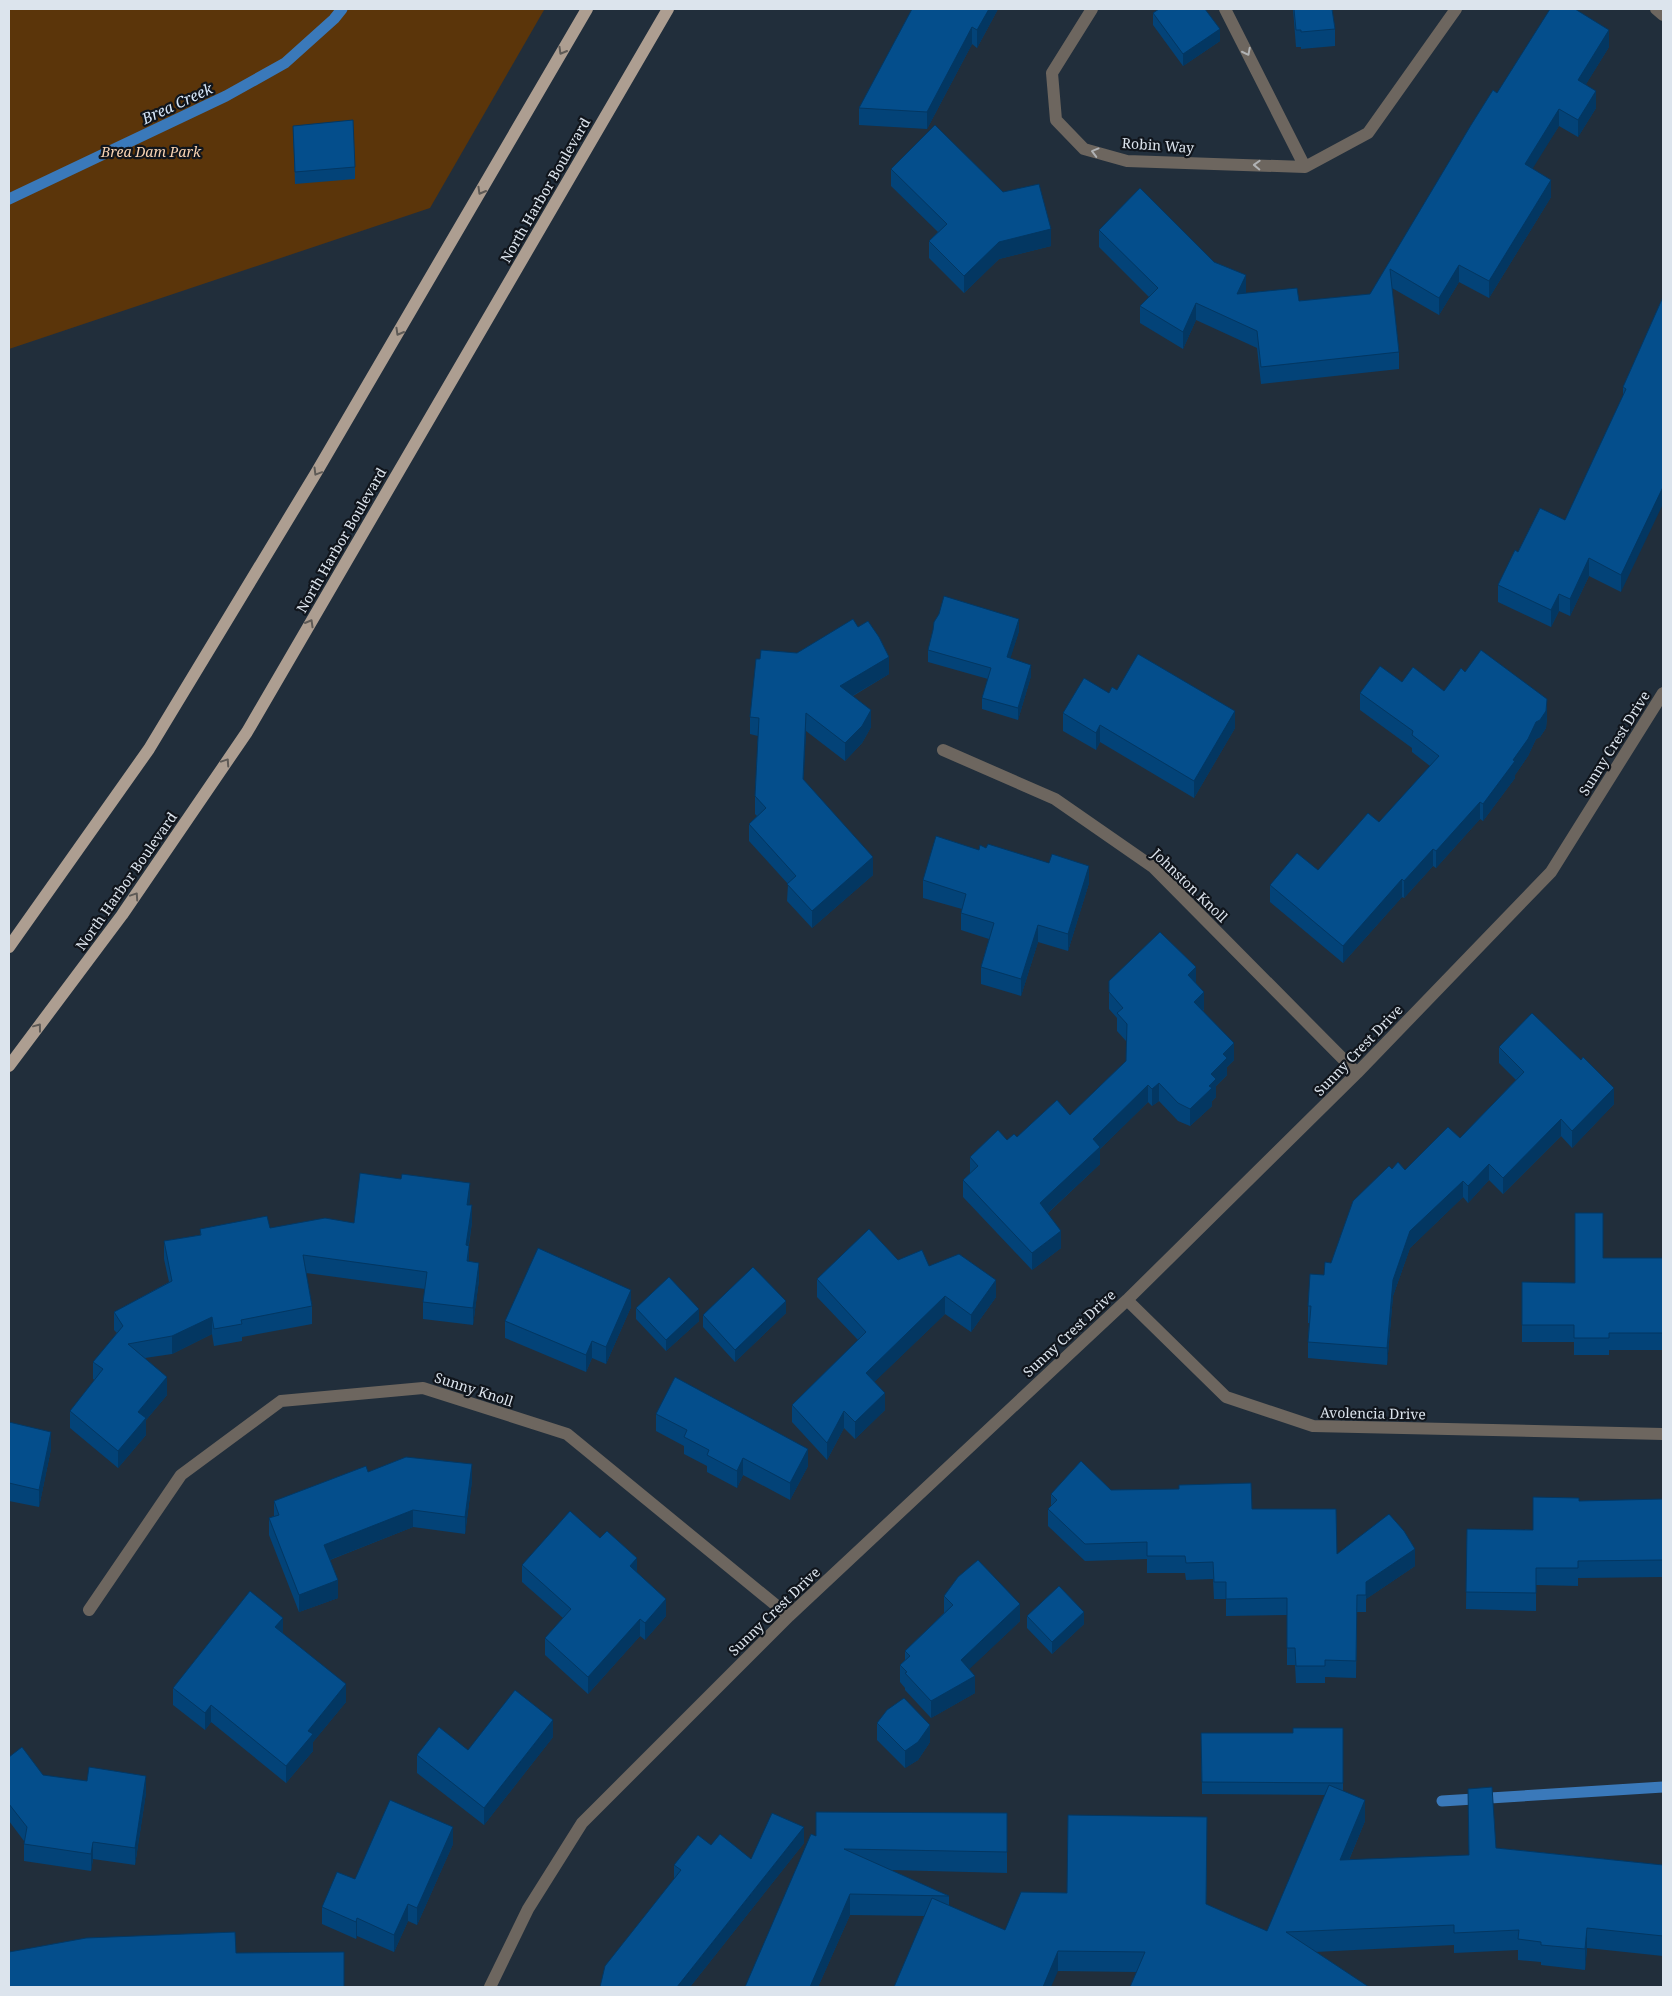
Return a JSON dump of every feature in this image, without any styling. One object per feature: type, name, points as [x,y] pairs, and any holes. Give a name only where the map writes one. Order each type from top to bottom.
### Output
[{"type":"main road","points":[[9,947],[150,749],[316,473],[587,9]]},
{"type":"main road","name":"North Harbor Boulevard","points":[[9,1066],[122,915],[247,732],[668,9]]},
{"type":"street","name":"Robin Way","points":[[1092,9],[1052,73],[1056,120],[1084,149],[1127,161],[1305,167]]},
{"type":"street","points":[[1225,9],[1305,167],[1368,133],[1456,9]]},
{"type":"street","points":[[1656,9],[1663,15]]},
{"type":"street","name":"Sunny Crest Drive","points":[[490,1987],[528,1909],[582,1823],[789,1616],[1127,1300],[1357,1073],[1551,872],[1663,693]]},
{"type":"street","name":"Johnston Knoll","points":[[943,750],[1055,799],[1153,867],[1357,1073]]},
{"type":"street","name":"Avolencia Drive","points":[[1127,1300],[1226,1397],[1313,1426],[1663,1434]]},
{"type":"street","name":"Sunny Knoll","points":[[89,1610],[181,1475],[281,1401],[423,1388],[567,1434],[789,1616]]},
{"type":"green space","name":"Brea Dam Park","points":[[9,9],[544,10],[430,208],[9,349]]},
{"type":"building","points":[[912,9],[989,9],[977,30],[972,27],[927,112],[859,108]]},
{"type":"building","points":[[1159,9],[1205,9],[1220,29],[1183,54],[1153,13]]},
{"type":"building","points":[[1294,9],[1332,9],[1335,29],[1301,32],[1301,30],[1296,30]]},
{"type":"building","points":[[1550,9],[1575,9],[1609,30],[1578,80],[1596,91],[1578,120],[1559,109],[1525,164],[1551,180],[1489,281],[1459,265],[1439,298],[1390,269],[1399,352],[1261,367],[1257,331],[1196,303],[1183,332],[1140,306],[1158,288],[1099,230],[1140,188],[1214,262],[1246,275],[1237,294],[1297,288],[1299,301],[1370,294],[1493,90],[1497,93]]},
{"type":"building","points":[[353,120],[355,167],[295,172],[293,126]]},
{"type":"building","points":[[935,125],[1003,192],[1039,184],[1051,229],[999,242],[964,276],[929,241],[947,224],[891,169]]},
{"type":"building","points":[[1663,297],[1663,487],[1621,575],[1589,558],[1570,599],[1559,594],[1551,610],[1498,585],[1515,550],[1518,552],[1540,508],[1565,520],[1626,389],[1623,387]]},
{"type":"building","points":[[944,596],[1019,619],[1007,657],[1031,665],[1018,708],[982,698],[991,668],[928,650],[934,622],[939,614]]},
{"type":"building","points":[[853,619],[858,627],[868,621],[889,657],[840,686],[871,710],[862,726],[845,743],[806,713],[803,779],[873,857],[812,911],[787,884],[796,876],[749,824],[766,808],[755,796],[759,718],[750,717],[756,659],[760,659],[761,650],[797,653]]},
{"type":"building","points":[[1481,650],[1547,699],[1546,711],[1540,720],[1536,722],[1528,739],[1513,760],[1515,761],[1483,804],[1480,802],[1436,851],[1433,849],[1404,881],[1402,879],[1343,946],[1270,885],[1297,853],[1318,870],[1368,813],[1379,822],[1439,756],[1412,735],[1413,731],[1360,693],[1380,666],[1402,682],[1413,667],[1444,691],[1461,668],[1465,672]]},
{"type":"building","points":[[1138,654],[1235,711],[1194,781],[1100,725],[1096,733],[1063,713],[1084,678],[1109,693],[1112,687],[1117,690]]},
{"type":"building","points":[[936,836],[979,850],[980,845],[986,848],[988,844],[1049,863],[1052,854],[1089,866],[1068,934],[1038,925],[1021,979],[981,967],[994,923],[961,913],[966,894],[923,880]]},
{"type":"building","points":[[1160,932],[1196,967],[1188,975],[1204,992],[1194,1002],[1234,1043],[1223,1054],[1227,1058],[1211,1074],[1216,1079],[1209,1086],[1212,1088],[1190,1109],[1178,1103],[1159,1083],[1152,1089],[1148,1085],[1093,1139],[1100,1147],[1040,1203],[1061,1231],[1032,1253],[963,1180],[978,1166],[970,1157],[998,1130],[1007,1140],[1014,1134],[1017,1137],[1057,1100],[1070,1115],[1126,1061],[1127,1024],[1117,1013],[1123,1008],[1109,992],[1109,981]]},
{"type":"building","points":[[1532,1013],[1581,1060],[1583,1057],[1614,1088],[1572,1131],[1561,1119],[1503,1178],[1489,1164],[1468,1186],[1463,1181],[1410,1231],[1393,1280],[1387,1348],[1308,1342],[1311,1306],[1308,1306],[1310,1274],[1324,1275],[1325,1262],[1331,1263],[1353,1201],[1389,1166],[1392,1169],[1398,1162],[1405,1170],[1448,1127],[1460,1138],[1524,1072],[1499,1047]]},
{"type":"building","points":[[360,1173],[401,1179],[402,1174],[470,1183],[467,1205],[472,1205],[466,1245],[469,1246],[467,1261],[479,1263],[473,1308],[423,1302],[427,1272],[303,1255],[312,1306],[241,1320],[242,1324],[214,1329],[212,1317],[172,1336],[128,1344],[167,1377],[138,1412],[146,1418],[118,1451],[70,1411],[103,1369],[93,1362],[123,1326],[114,1312],[172,1281],[164,1241],[201,1235],[200,1229],[267,1216],[270,1228],[325,1218],[354,1223]]},
{"type":"building","points":[[1575,1213],[1603,1213],[1603,1258],[1663,1258],[1663,1333],[1609,1333],[1609,1338],[1574,1338],[1574,1325],[1522,1325],[1522,1282],[1575,1283]]},
{"type":"building","points":[[869,1229],[898,1260],[922,1250],[929,1266],[959,1254],[996,1280],[971,1315],[945,1296],[866,1373],[885,1393],[855,1422],[844,1411],[827,1443],[792,1405],[866,1332],[817,1279]]},
{"type":"building","points":[[538,1248],[631,1290],[606,1347],[592,1341],[586,1355],[505,1321]]},
{"type":"building","points":[[753,1267],[786,1301],[735,1350],[703,1315]]},
{"type":"building","points":[[669,1277],[699,1309],[666,1340],[636,1308]]},
{"type":"building","points":[[675,1377],[808,1449],[790,1483],[743,1458],[737,1471],[707,1455],[709,1450],[684,1437],[687,1430],[656,1414]]},
{"type":"building","points":[[9,1422],[51,1432],[39,1490],[9,1483]]},
{"type":"building","points":[[406,1457],[472,1464],[465,1517],[413,1510],[324,1545],[338,1580],[299,1595],[269,1518],[279,1515],[274,1501],[366,1466],[368,1472]]},
{"type":"building","points":[[1081,1461],[1111,1490],[1179,1489],[1179,1485],[1251,1483],[1252,1509],[1336,1509],[1337,1554],[1389,1514],[1404,1531],[1415,1549],[1366,1582],[1366,1595],[1357,1595],[1356,1661],[1325,1660],[1325,1666],[1296,1666],[1295,1648],[1287,1648],[1287,1598],[1226,1599],[1226,1582],[1214,1582],[1213,1562],[1186,1563],[1185,1556],[1147,1556],[1147,1542],[1085,1544],[1048,1509],[1057,1500],[1051,1494]]},
{"type":"building","points":[[1533,1497],[1579,1498],[1579,1501],[1663,1499],[1663,1560],[1578,1561],[1578,1568],[1536,1568],[1536,1593],[1466,1592],[1467,1529],[1533,1530]]},
{"type":"building","points":[[570,1511],[600,1538],[607,1531],[637,1558],[630,1566],[666,1599],[645,1623],[640,1619],[588,1677],[545,1638],[571,1609],[522,1565]]},
{"type":"building","points":[[978,1560],[1020,1604],[961,1660],[975,1676],[931,1701],[900,1665],[910,1656],[905,1651],[953,1605],[944,1596],[958,1577]]},
{"type":"building","points":[[1059,1586],[1084,1612],[1052,1642],[1027,1616]]},
{"type":"building","points":[[250,1591],[283,1618],[275,1627],[346,1684],[308,1731],[313,1734],[286,1766],[211,1705],[205,1713],[173,1688]]},
{"type":"building","points":[[515,1690],[553,1720],[484,1808],[417,1755],[439,1727],[468,1750]]},
{"type":"building","points":[[904,1698],[930,1725],[918,1742],[905,1751],[877,1723],[887,1710]]},
{"type":"building","points":[[1293,1728],[1343,1728],[1343,1783],[1202,1782],[1201,1733],[1293,1733]]},
{"type":"building","points":[[22,1747],[43,1775],[87,1781],[89,1767],[146,1776],[135,1848],[93,1842],[91,1854],[24,1844],[27,1827],[9,1804],[9,1757]]},
{"type":"building","points":[[1329,1785],[1365,1800],[1340,1860],[1469,1855],[1468,1789],[1492,1787],[1496,1848],[1663,1865],[1663,1936],[1587,1928],[1585,1949],[1541,1945],[1541,1942],[1518,1939],[1519,1930],[1454,1933],[1454,1925],[1286,1932],[1369,1987],[1130,1987],[1145,1952],[1058,1951],[1043,1987],[894,1987],[932,1898],[1005,1930],[1021,1892],[1067,1893],[1068,1815],[1207,1817],[1206,1904],[1267,1931]]},
{"type":"building","points":[[390,1800],[453,1827],[417,1908],[408,1904],[394,1935],[357,1918],[356,1922],[322,1907],[337,1872],[355,1879]]},
{"type":"building","points":[[816,1812],[1007,1813],[1007,1852],[844,1849],[949,1896],[850,1894],[810,1987],[745,1987],[811,1834],[816,1836]]},
{"type":"building","points":[[772,1813],[804,1827],[677,1987],[600,1987],[605,1966],[681,1870],[674,1865],[698,1835],[711,1845],[720,1834],[751,1859]]},
{"type":"building","points":[[235,1932],[236,1953],[344,1952],[344,1987],[9,1987],[9,1952],[86,1938]]},
{"type":"waterway","name":"Brea Creek","points":[[9,199],[226,96],[285,63],[334,19],[342,9]]},
{"type":"waterway","points":[[1442,1801],[1663,1787]]}]
